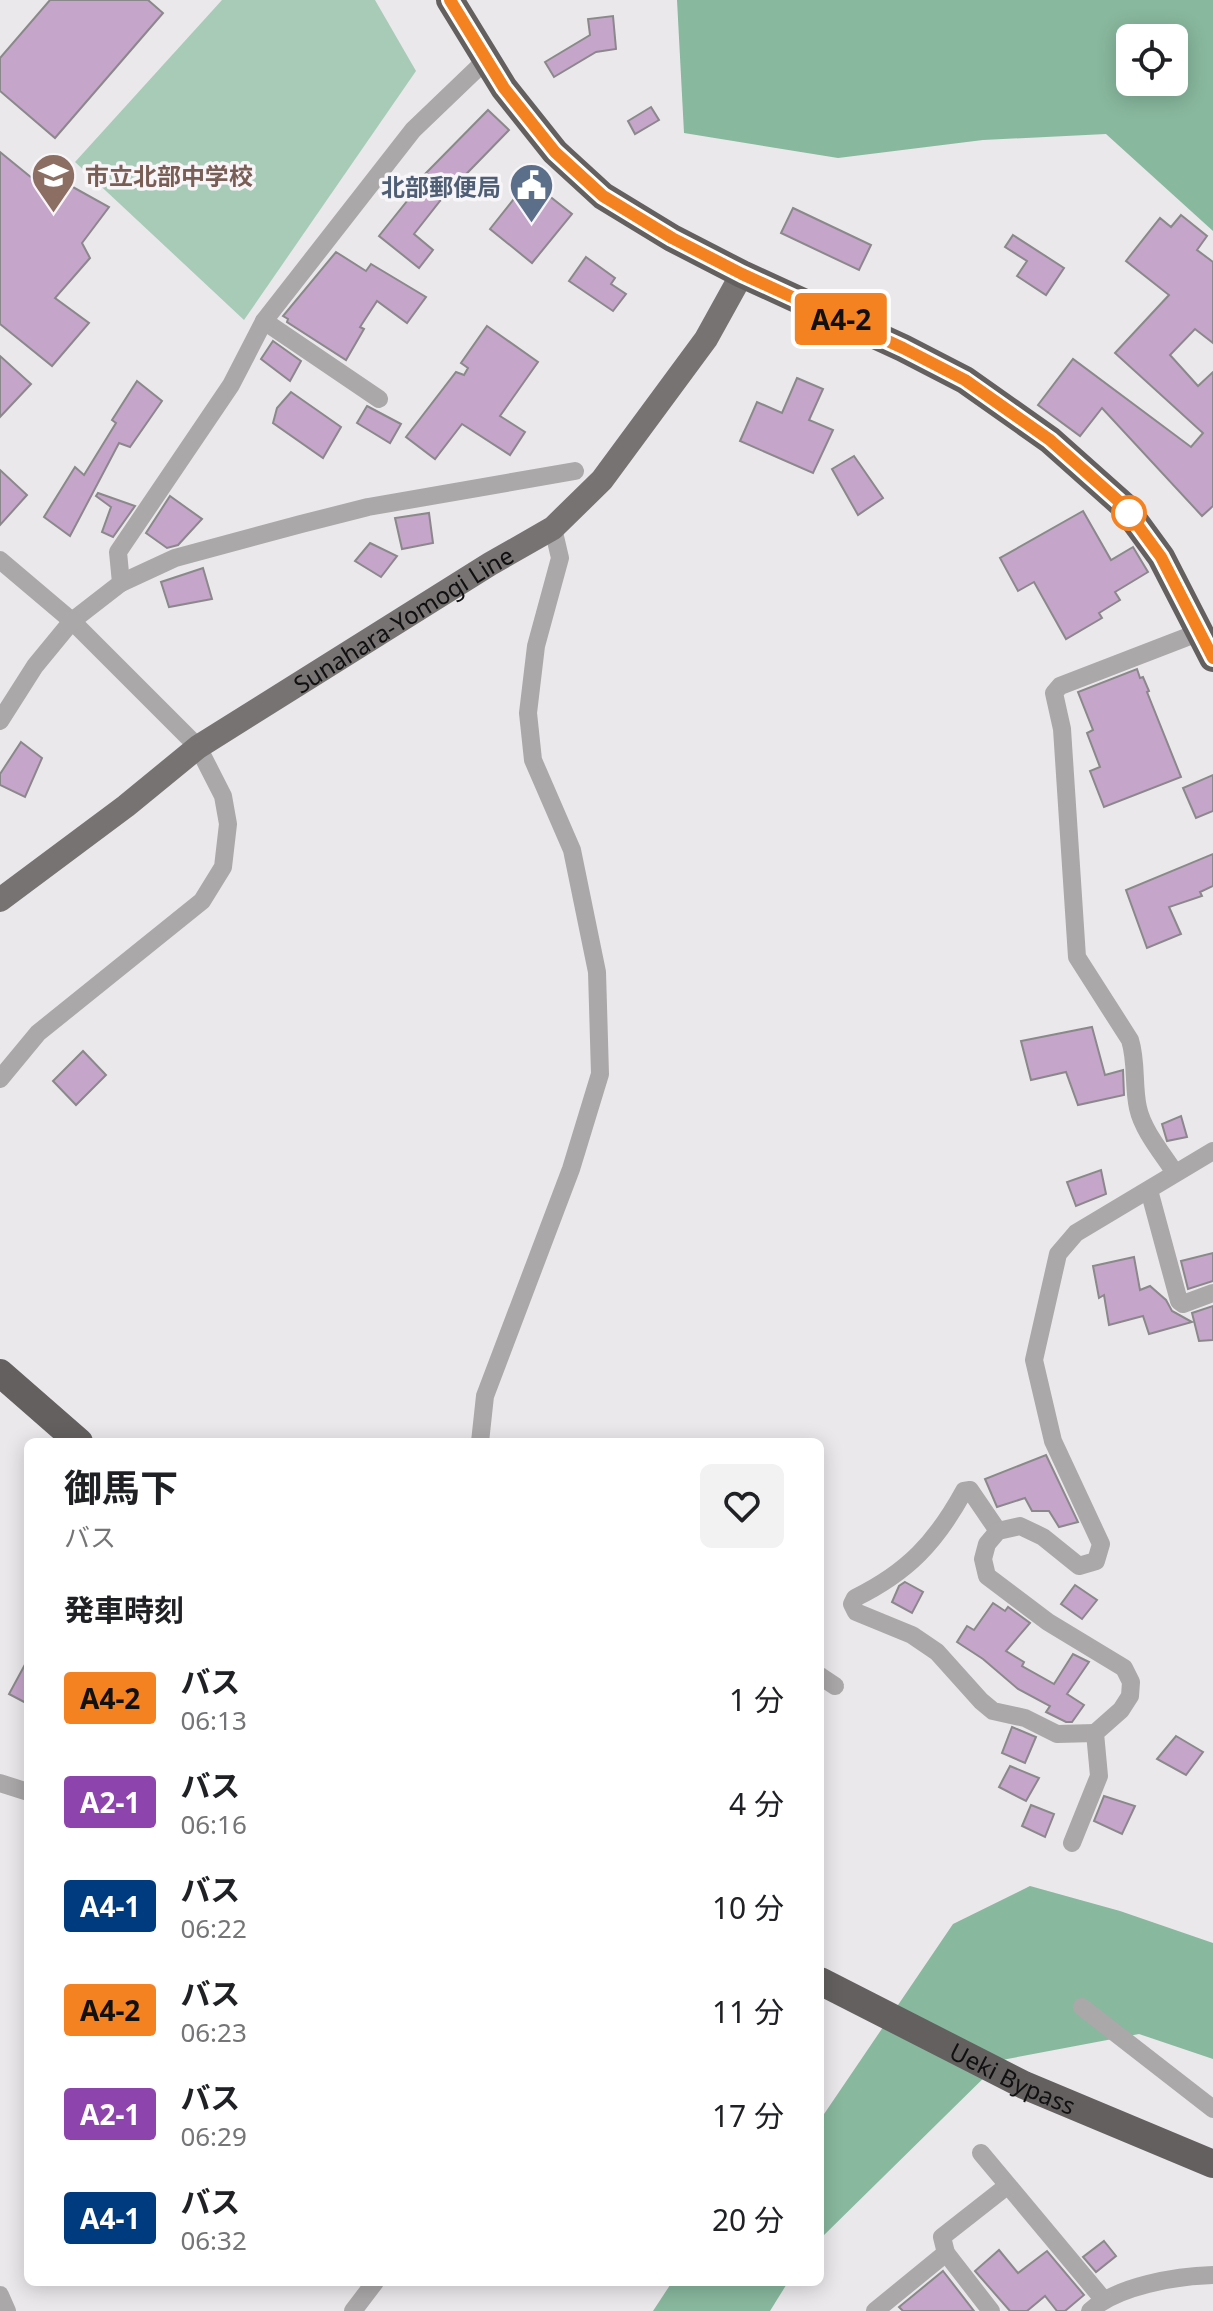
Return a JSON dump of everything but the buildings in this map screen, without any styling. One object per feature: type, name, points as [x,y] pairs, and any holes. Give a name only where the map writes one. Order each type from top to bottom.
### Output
[{"type":"highway","points":[[450,0],[504,88],[555,152],[603,196],[672,238],[742,274],[965,380],[1050,440],[1123,505],[1161,557],[1213,658]]},
{"type":"highway","points":[[0,1373],[74,1438]]},
{"type":"highway","name":"Ueki Bypass","points":[[824,1983],[1024,2085],[1213,2164]]},
{"type":"main road","name":"Sunahara-Yomogi Line","points":[[0,900],[126,806],[198,747],[490,564],[553,528],[602,480],[706,339],[742,274]]},
{"type":"street","points":[[121,583],[118,552],[231,385],[264,321],[413,130],[486,60]]},
{"type":"street","points":[[264,321],[379,399]]},
{"type":"street","points":[[0,721],[35,666],[72,621],[121,583],[175,558],[368,507],[575,471]]},
{"type":"street","points":[[480,1438],[485,1396],[571,1169],[600,1074],[597,972],[572,850],[533,760],[528,713],[536,646],[560,558],[553,528]]},
{"type":"street","points":[[0,560],[72,621],[198,747],[223,796],[228,824],[223,867],[202,901],[38,1033],[0,1079]]},
{"type":"street","points":[[1175,1173],[1138,1109],[1130,1040],[1077,957],[1062,729],[1054,693],[1060,686],[1200,632]]},
{"type":"street","points":[[998,1531],[970,1490],[964,1491],[929,1545],[907,1567],[855,1598],[852,1604],[856,1612],[912,1635],[937,1652],[993,1711],[1025,1718],[1057,1734],[1095,1733],[1121,1710],[1130,1696],[1131,1682],[1124,1668],[1048,1622],[987,1576],[983,1559],[987,1544],[998,1531],[1020,1526],[1043,1537],[1079,1566],[1096,1561],[1101,1544],[1053,1441],[1034,1360],[1058,1254],[1076,1233],[1213,1151]]},
{"type":"street","points":[[1149,1190],[1179,1301],[1183,1304],[1213,1293]]},
{"type":"street","points":[[1072,1843],[1099,1776],[1095,1733]]},
{"type":"street","points":[[0,1783],[24,1791]]},
{"type":"street","points":[[1082,2007],[1213,2109]]},
{"type":"street","points":[[981,2153],[1096,2305],[1182,2275],[1213,2275]]},
{"type":"street","points":[[991,2311],[946,2253],[942,2237],[1007,2186]]},
{"type":"street","points":[[875,2311],[946,2253]]},
{"type":"street","points":[[353,2311],[372,2286]]},
{"type":"street","points":[[0,2295],[7,2311]]},
{"type":"green space","points":[[222,0],[375,0],[416,71],[244,320],[75,162]]},
{"type":"green space","points":[[677,0],[1213,0],[1213,231],[1106,134],[983,140],[838,158],[684,133]]},
{"type":"green space","points":[[1030,1886],[1120,1911],[1213,1943],[1213,2059],[1139,2034],[1002,2060],[824,2235],[824,2114],[953,1924]]},
{"type":"green space","points":[[669,2286],[786,2286],[770,2311],[653,2311]]},
{"type":"bus line","name":"A4-2","points":[[450,0],[504,88],[555,152],[603,196],[672,238],[742,274],[965,380],[1050,440],[1123,505],[1161,557],[1213,658]]},
{"type":"place","name":"市立北部中学校","points":[[54,214]]},
{"type":"place","name":"北部郵便局","points":[[532,225]]}]
